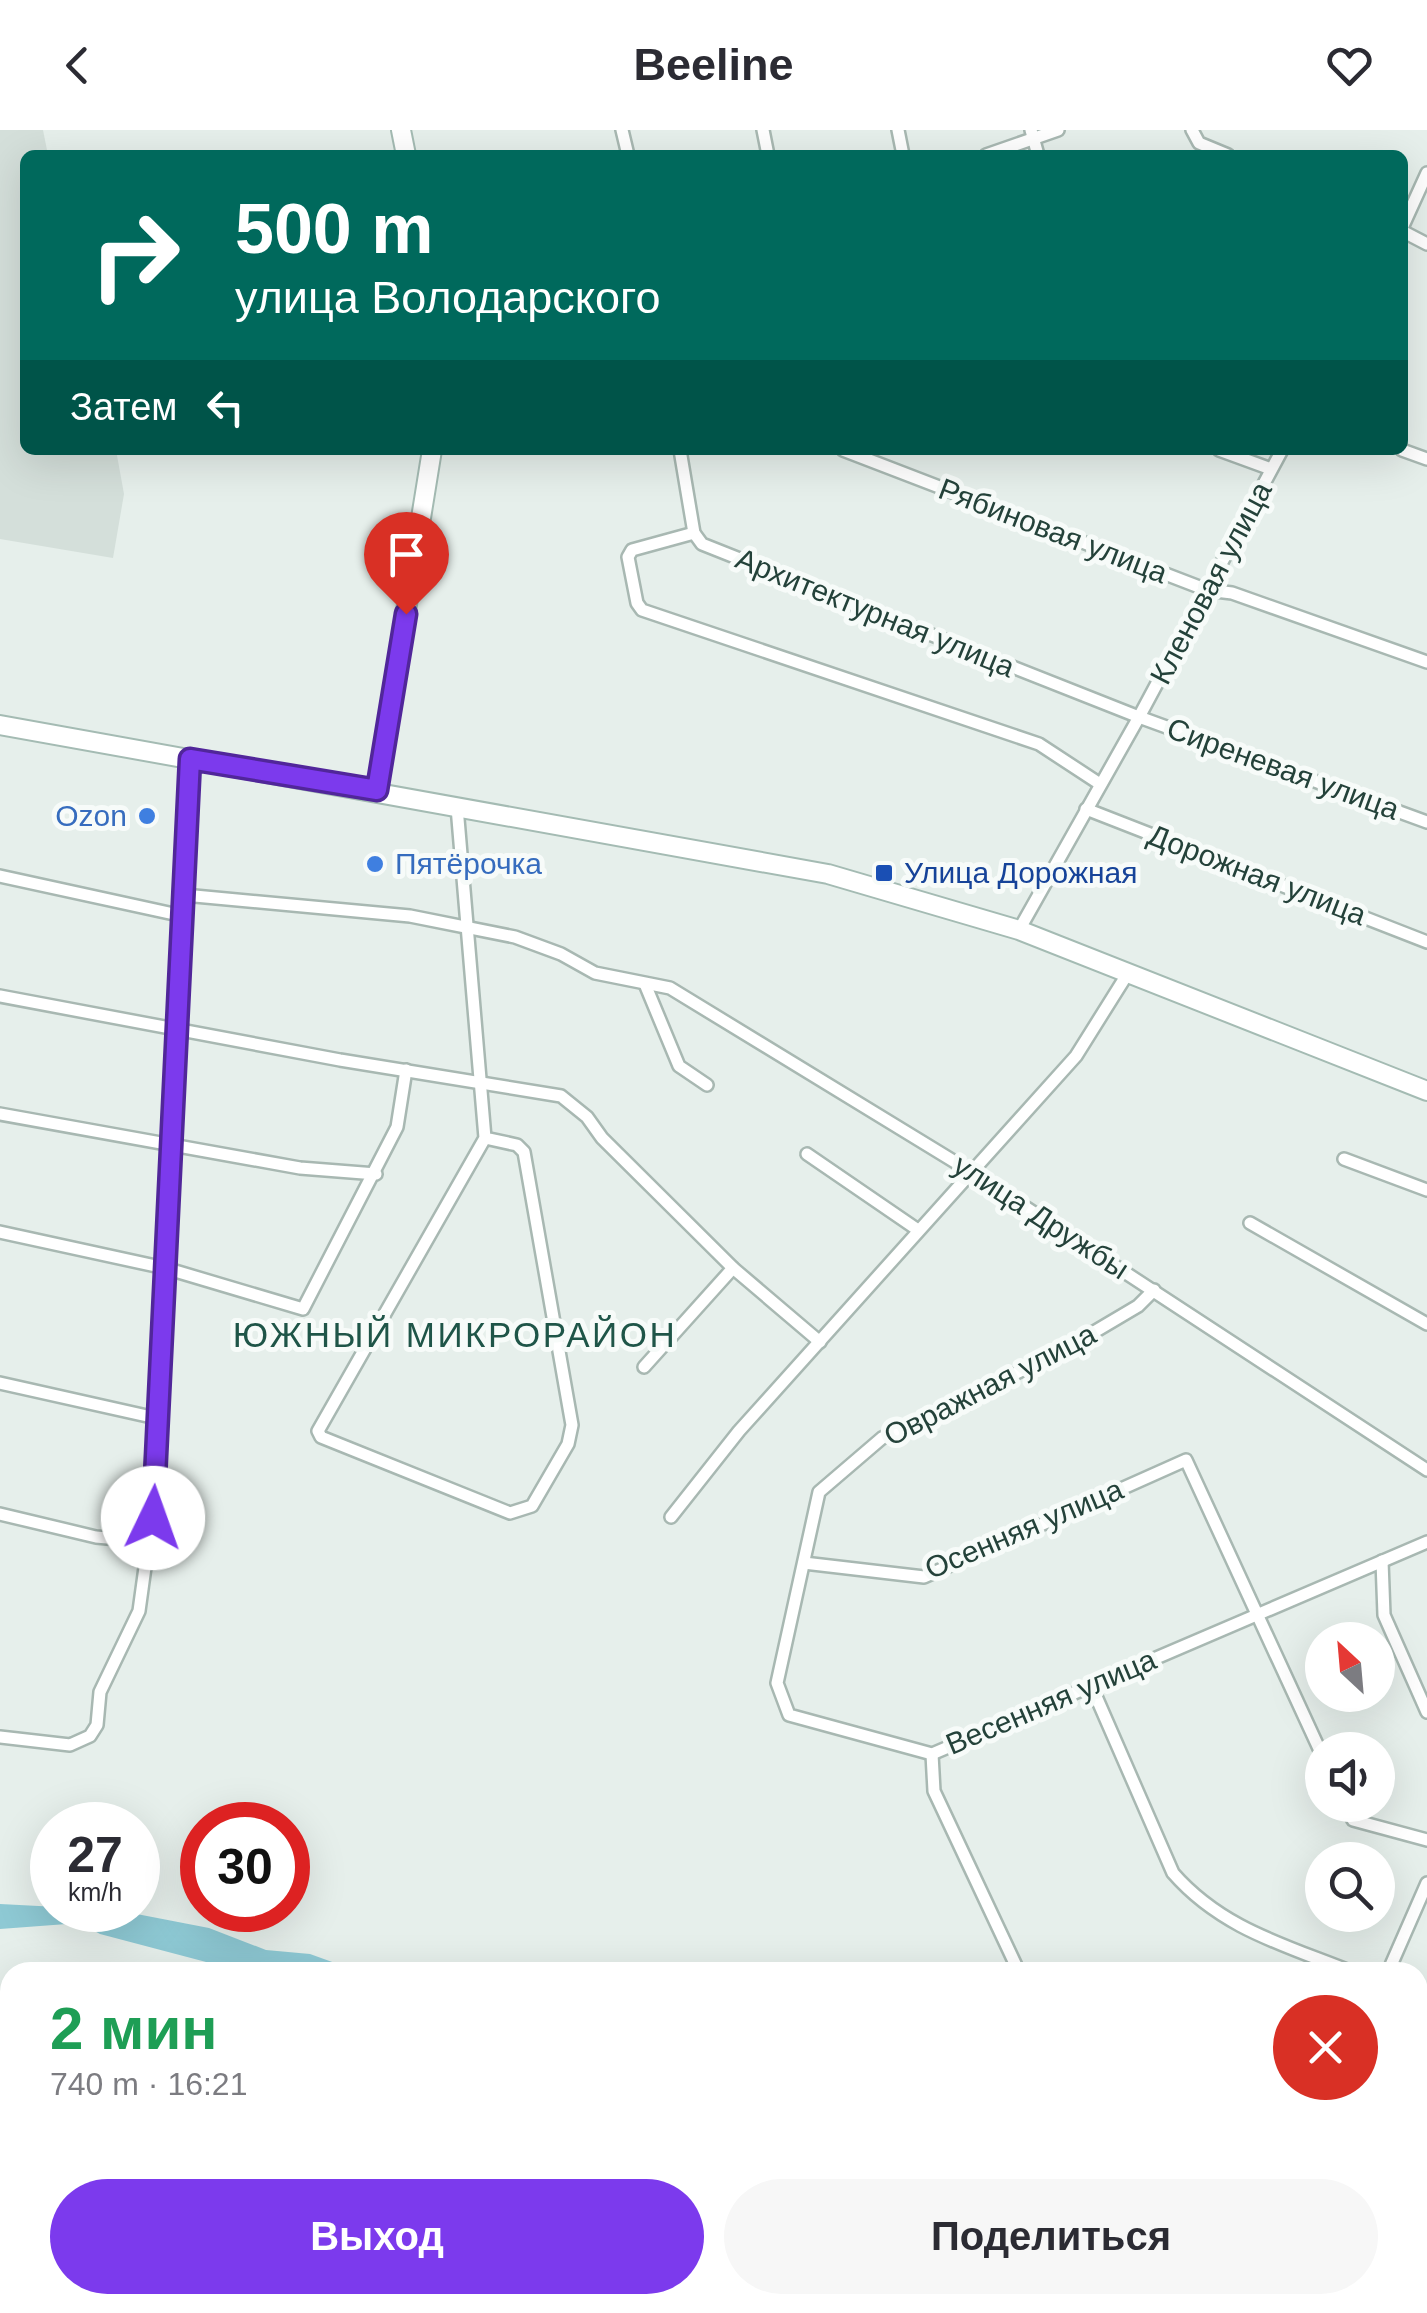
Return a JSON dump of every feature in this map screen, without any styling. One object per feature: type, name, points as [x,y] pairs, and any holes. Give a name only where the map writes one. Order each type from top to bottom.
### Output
[{"type":"main road","points":[[377,790],[431,455]]},
{"type":"main road","points":[[0,725],[828,874],[1019,930],[1427,1091]]},
{"type":"street","points":[[998,150],[1032,135],[1058,130]]},
{"type":"street","points":[[1192,130],[1199,143],[1216,150]]},
{"type":"street","points":[[1408,216],[1427,173]]},
{"type":"street","points":[[681,455],[694,533],[632,550],[628,557],[637,603],[642,610],[1040,744],[1100,784]]},
{"type":"street","name":"Рябиновая улица","points":[[856,455],[1208,590],[1232,593],[1427,662]]},
{"type":"street","points":[[1233,455],[1271,469]]},
{"type":"street","name":"Кленовая улица","points":[[1019,930],[1140,717],[1279,455]]},
{"type":"street","name":"Архитектурная улица","points":[[694,533],[702,544],[1140,717]]},
{"type":"street","name":"Сиреневая улица","points":[[1140,717],[1427,822]]},
{"type":"street","points":[[0,1737],[70,1745],[90,1736],[96,1725],[100,1692],[139,1611],[151,1542],[190,759]]},
{"type":"street","points":[[457,806],[485,1138],[318,1431],[321,1437],[510,1513],[532,1506],[568,1444],[572,1425],[524,1152],[517,1144],[485,1138]]},
{"type":"street","name":"Дорожная улица","points":[[1086,809],[1427,942]]},
{"type":"street","points":[[0,876],[182,916]]},
{"type":"street","name":"улица Дружбы","points":[[184,895],[410,916],[515,937],[562,954],[594,973],[670,988],[973,1173],[1427,1470]]},
{"type":"street","points":[[671,1517],[738,1431],[1076,1056],[1128,972]]},
{"type":"street","points":[[644,984],[680,1066],[708,1085]]},
{"type":"street","points":[[0,996],[561,1096],[587,1116],[602,1138],[734,1268],[820,1342]]},
{"type":"street","points":[[0,1232],[165,1268],[302,1309],[376,1174],[396,1127],[406,1070]]},
{"type":"street","points":[[0,1114],[300,1168],[376,1174]]},
{"type":"street","points":[[807,1154],[918,1230]]},
{"type":"street","points":[[1344,1159],[1427,1190]]},
{"type":"street","points":[[1250,1224],[1427,1324]]},
{"type":"street","points":[[644,1367],[734,1268]]},
{"type":"street","name":"Овражная улица","points":[[789,1715],[777,1683],[788,1618],[819,1492],[882,1438],[1110,1323],[1154,1290]]},
{"type":"street","points":[[0,1383],[156,1418]]},
{"type":"street","name":"Осенняя улица","points":[[804,1563],[924,1577],[1183,1461],[1258,1615]]},
{"type":"street","points":[[0,1514],[96,1537],[151,1542]]},
{"type":"street","name":"Весенняя улица","points":[[789,1715],[932,1754],[1427,1542]]},
{"type":"street","points":[[1382,1561],[1384,1615],[1427,1712]]},
{"type":"street","points":[[1258,1615],[1312,1732]]},
{"type":"street","points":[[1090,1684],[1173,1873],[1194,1897],[1232,1925],[1326,1962]]},
{"type":"street","points":[[932,1754],[934,1790],[1014,1962]]},
{"type":"street","points":[[1359,1822],[1427,1840]]},
{"type":"street","points":[[1392,1962],[1427,1883]]},
{"type":"shaded area","points":[[0,130],[43,130],[47,150],[20,150],[20,455],[117,455],[124,494],[113,558],[0,539]]},
{"type":"water","points":[[0,1904],[30,1906],[30,1927],[0,1929]]},
{"type":"water","points":[[160,1919],[180,1922],[180,1932],[219,1932],[266,1950],[310,1954],[332,1962],[206,1962],[96,1932],[160,1932]]},
{"type":"place","name":"Ozon","points":[[147,816]]},
{"type":"place","name":"Пятёрочка","points":[[375,864]]},
{"type":"place","name":"Улица Дорожная","points":[[884,873]]},
{"type":"district","name":"ЮЖНЫЙ МИКРОРАЙОН","points":[[455,1335]]},
{"type":"route","points":[[153,1518],[166,1174],[190,759],[377,790],[406,614]]}]
